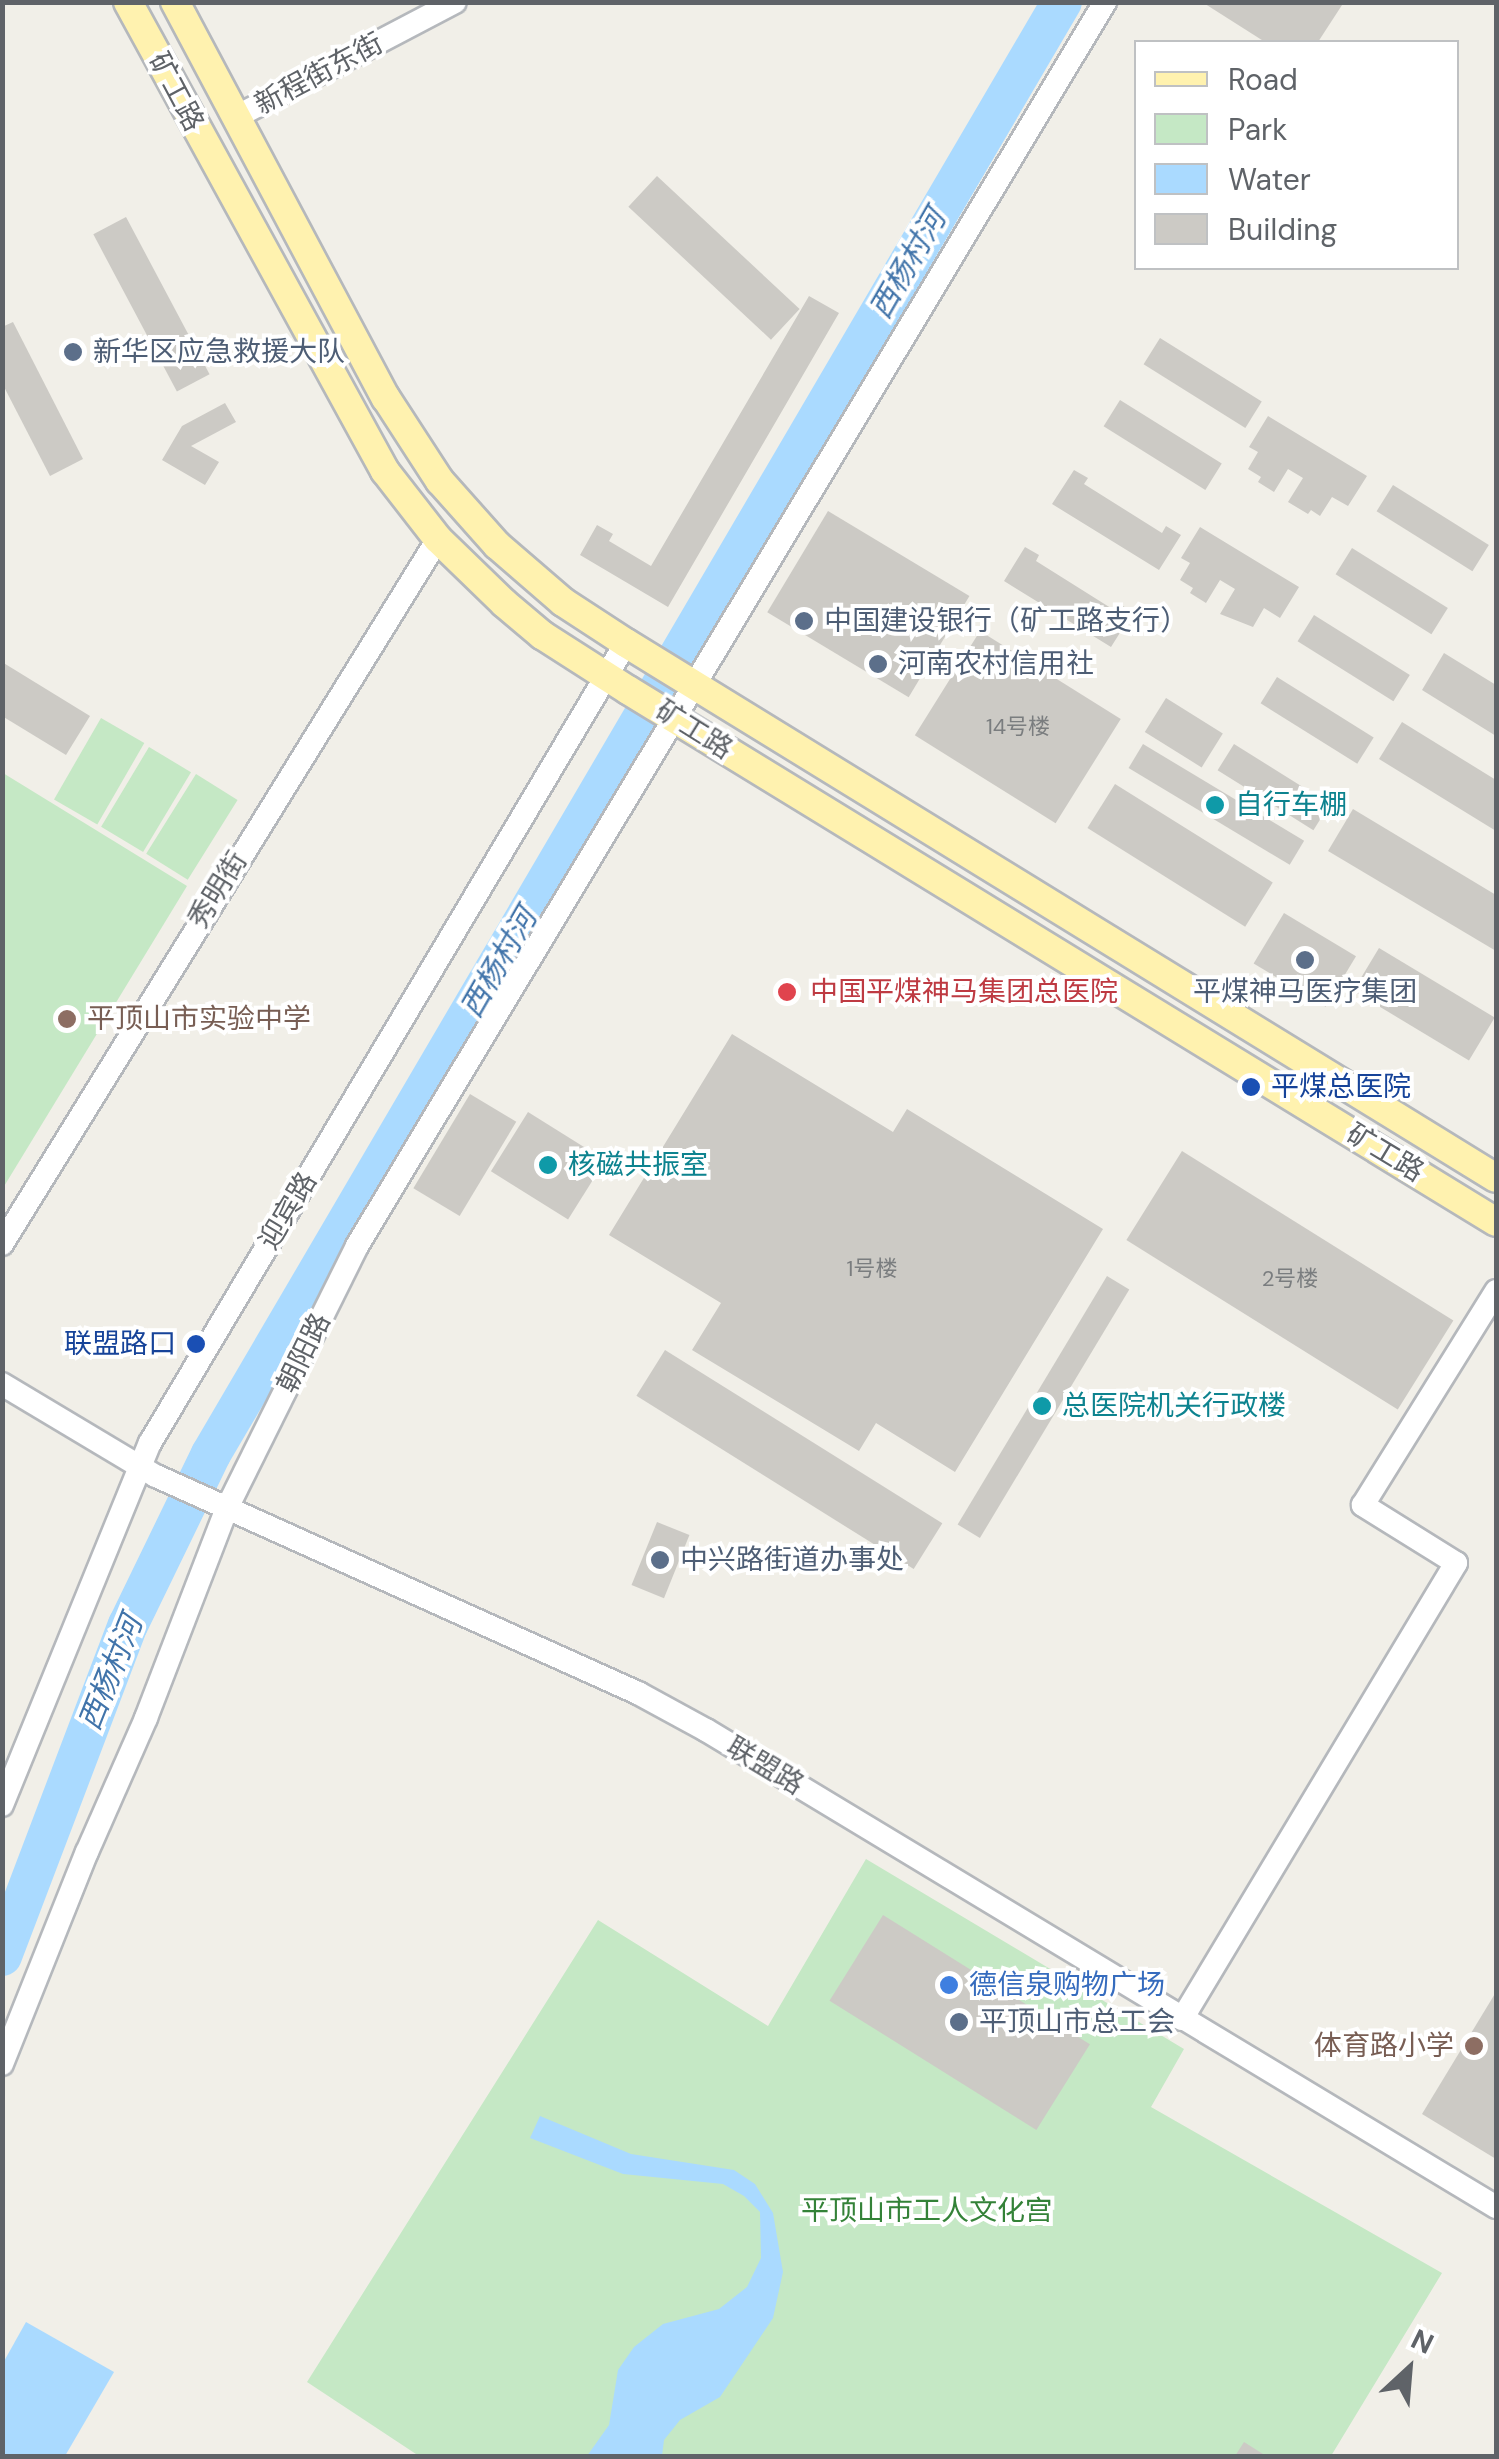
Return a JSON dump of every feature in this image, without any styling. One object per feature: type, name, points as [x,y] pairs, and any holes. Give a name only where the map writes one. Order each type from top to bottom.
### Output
[{"type":"main road","name":"矿工路","points":[[128,2],[350,412],[386,471],[438,538],[542,634],[1496,1222]]},
{"type":"main road","name":"矿工路","points":[[174,2],[386,398],[440,480],[497,545],[563,602],[637,650],[1496,1178]]},
{"type":"street","name":"新程街东街","points":[[236,117],[455,2]]},
{"type":"street","name":"朝阳路","points":[[2,2064],[146,1718],[222,1506],[357,1246],[672,716],[1105,2]]},
{"type":"street","name":"秀明街","points":[[2,1244],[438,538]]},
{"type":"street","name":"迎宾路","points":[[2,1806],[148,1472],[637,650]]},
{"type":"street","points":[[1182,2020],[1456,1563],[1363,1506],[1496,1291]]},
{"type":"street","name":"联盟路","points":[[2,1384],[148,1472],[638,1693],[1496,2207]]},
{"type":"green space","points":[[101,718],[144,743],[97,824],[54,799]]},
{"type":"green space","points":[[149,747],[191,772],[143,852],[101,827]]},
{"type":"green space","points":[[3,773],[187,886],[3,1188]]},
{"type":"green space","points":[[196,774],[238,800],[188,880],[146,854]]},
{"type":"green space","name":"平顶山市工人文化宫","points":[[866,1859],[1184,2049],[1151,2107],[1442,2273],[1331,2456],[419,2456],[307,2382],[598,1920],[768,2026]]},
{"type":"water","points":[[540,2116],[631,2154],[734,2170],[755,2184],[773,2213],[783,2272],[773,2318],[720,2397],[680,2420],[664,2440],[662,2456],[587,2456],[609,2425],[618,2370],[634,2347],[663,2324],[719,2309],[747,2287],[761,2258],[760,2212],[744,2196],[723,2184],[623,2174],[530,2138]]},
{"type":"water","points":[[26,2322],[114,2372],[65,2456],[3,2456],[3,2363]]},
{"type":"building","points":[[1202,2],[1344,2],[1319,40],[1262,40]]},
{"type":"building","points":[[657,176],[800,309],[771,340],[628,207]]},
{"type":"building","points":[[126,217],[210,374],[177,392],[93,234]]},
{"type":"building","points":[[809,296],[839,313],[668,607],[580,555],[597,525],[613,534],[609,541],[651,566]]},
{"type":"building","points":[[13,322],[83,459],[50,476],[2,383],[2,327]]},
{"type":"building","points":[[1160,338],[1262,402],[1245,428],[1144,364]]},
{"type":"building","points":[[1120,400],[1222,464],[1205,490],[1104,426]]},
{"type":"building","points":[[225,403],[236,422],[191,446],[219,462],[205,485],[162,460],[182,426]]},
{"type":"building","points":[[1268,416],[1367,476],[1348,506],[1332,497],[1320,516],[1288,502],[1303,478],[1288,469],[1274,492],[1258,482],[1261,477],[1248,469],[1258,452],[1249,447]]},
{"type":"building","points":[[1074,470],[1088,478],[1084,484],[1162,533],[1166,526],[1181,535],[1159,570],[1052,504]]},
{"type":"building","points":[[1393,485],[1489,545],[1472,571],[1377,511]]},
{"type":"building","points":[[828,511],[969,596],[909,697],[767,612]]},
{"type":"building","points":[[1200,527],[1299,587],[1280,618],[1264,608],[1253,627],[1220,614],[1235,589],[1220,580],[1206,603],[1190,593],[1193,588],[1180,580],[1190,563],[1181,558]]},
{"type":"building","points":[[1025,547],[1039,555],[1036,561],[1114,610],[1118,603],[1133,612],[1111,647],[1004,581]]},
{"type":"building","points":[[1352,548],[1448,608],[1431,634],[1336,574]]},
{"type":"building","points":[[1314,615],[1410,675],[1393,701],[1298,641]]},
{"type":"building","points":[[980,631],[1121,719],[1056,823],[915,735]]},
{"type":"building","points":[[1444,653],[1496,685],[1496,736],[1422,690]]},
{"type":"building","points":[[2,662],[90,716],[66,755],[2,716]]},
{"type":"building","points":[[1277,677],[1374,737],[1357,764],[1261,703]]},
{"type":"building","points":[[1166,698],[1223,734],[1202,767],[1145,732]]},
{"type":"building","points":[[1402,722],[1496,780],[1496,831],[1379,759]]},
{"type":"building","name":"自行车棚","points":[[1143,744],[1304,841],[1290,865],[1129,768]]},
{"type":"building","points":[[1234,744],[1330,804],[1313,830],[1218,770]]},
{"type":"building","points":[[1115,784],[1273,883],[1245,927],[1087,828]]},
{"type":"building","points":[[1353,809],[1496,895],[1496,951],[1328,851]]},
{"type":"building","name":"平煤神马医疗集团","points":[[1284,913],[1356,956],[1326,1007],[1254,964]]},
{"type":"building","points":[[1379,948],[1495,1018],[1469,1060],[1353,991]]},
{"type":"building","points":[[732,1034],[893,1132],[907,1109],[1103,1229],[955,1472],[876,1423],[859,1451],[692,1350],[721,1303],[609,1235]]},
{"type":"building","points":[[470,1094],[516,1122],[460,1216],[413,1188]]},
{"type":"building","name":"核磁共振室","points":[[528,1112],[605,1160],[568,1220],[491,1171]]},
{"type":"building","points":[[1182,1151],[1453,1321],[1398,1410],[1126,1240]]},
{"type":"building","name":"总医院机关行政楼","points":[[1107,1276],[1129,1289],[980,1538],[958,1525]]},
{"type":"building","points":[[665,1350],[942,1523],[914,1569],[636,1396]]},
{"type":"building","name":"中兴路街道办事处","points":[[657,1522],[689,1535],[664,1598],[632,1585]]},
{"type":"building","name":"平顶山市总工会","points":[[883,1915],[1090,2044],[1036,2130],[829,2001]]},
{"type":"building","name":"体育路小学","points":[[1496,1992],[1496,2159],[1422,2114]]},
{"type":"building","points":[[1244,2442],[1263,2454],[1262,2456],[1235,2456]]},
{"type":"waterway","name":"西杨村河","points":[[2,1956],[128,1625],[211,1454],[1062,2]]},
{"type":"place","name":"新华区应急救援大队","points":[[73,352]]},
{"type":"place","name":"中国建设银行（矿工路支行）","points":[[804,621]]},
{"type":"place","name":"河南农村信用社","points":[[878,664]]},
{"type":"place","name":"自行车棚","points":[[1215,805]]},
{"type":"place","name":"平煤神马医疗集团","points":[[1305,960]]},
{"type":"place","name":"中国平煤神马集团总医院","points":[[787,992]]},
{"type":"place","name":"平顶山市实验中学","points":[[67,1019]]},
{"type":"place","name":"平煤总医院","points":[[1251,1087]]},
{"type":"place","name":"核磁共振室","points":[[548,1165]]},
{"type":"place","name":"联盟路口","points":[[196,1344]]},
{"type":"place","name":"总医院机关行政楼","points":[[1042,1406]]},
{"type":"place","name":"中兴路街道办事处","points":[[660,1560]]},
{"type":"place","name":"德信泉购物广场","points":[[949,1985]]},
{"type":"place","name":"平顶山市总工会","points":[[959,2022]]},
{"type":"place","name":"体育路小学","points":[[1474,2046]]}]
